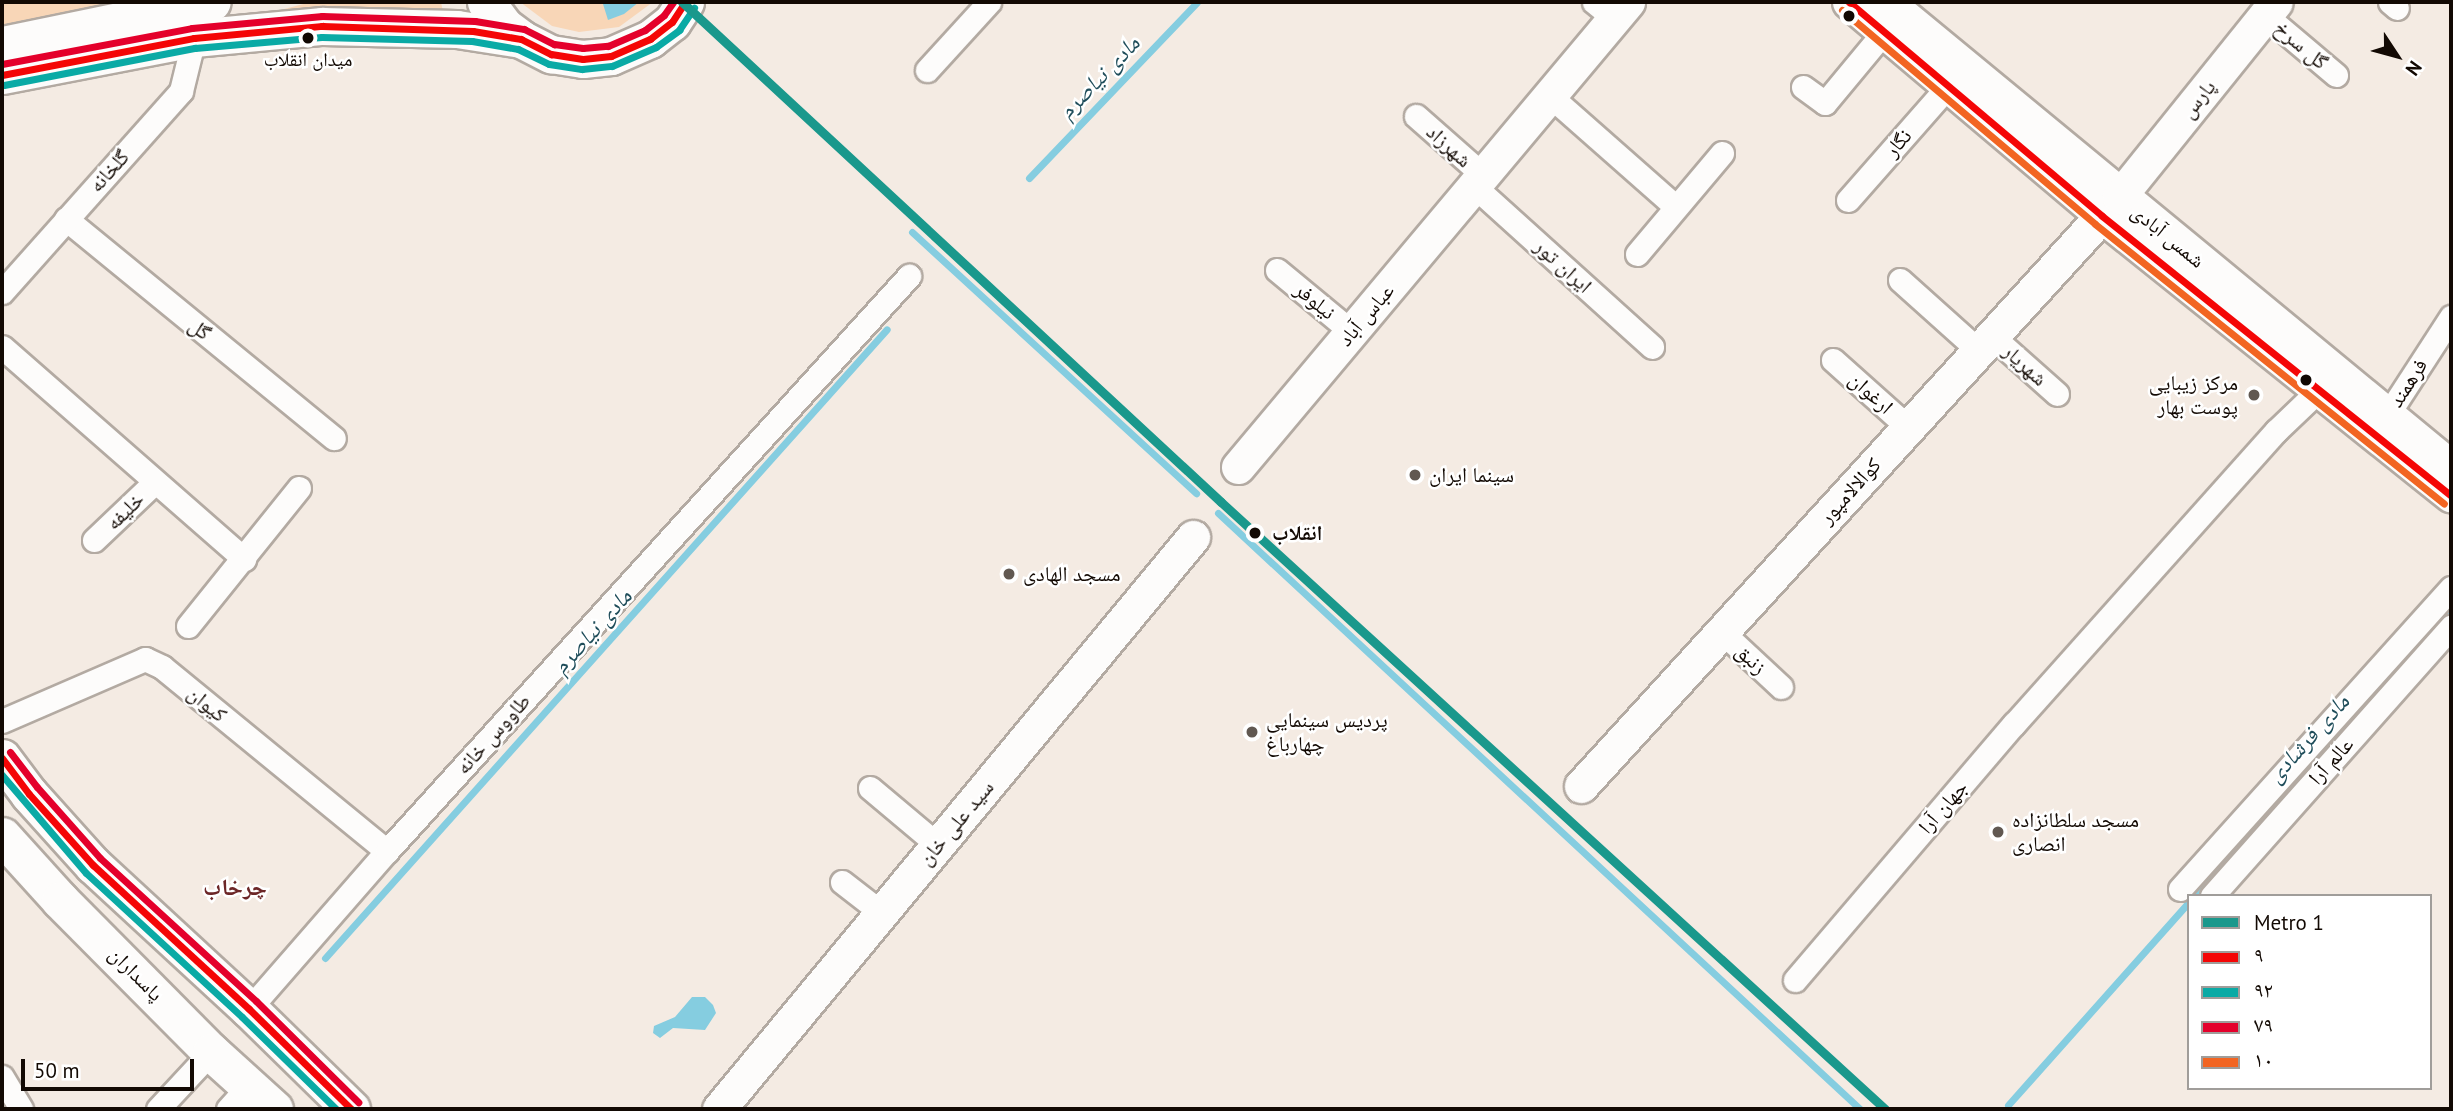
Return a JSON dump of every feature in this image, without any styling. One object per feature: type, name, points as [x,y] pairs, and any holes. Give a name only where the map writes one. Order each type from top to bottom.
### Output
[{"type":"main road","points":[[2,45],[212,2]]},
{"type":"main road","points":[[486,2],[504,26],[521,39],[551,54],[569,58],[611,56],[650,39],[672,22],[685,2]]},
{"type":"main road","points":[[2,75],[194,38],[322,26],[457,29],[521,39]]},
{"type":"main road","points":[[2,758],[29,794],[93,865],[249,1009],[351,1109]]},
{"type":"main road","name":"پاسداران","points":[[2,835],[60,900],[211,1052],[250,1102]]},
{"type":"street","points":[[927,69],[989,2]]},
{"type":"street","name":"شمس آبادی","points":[[1849,2],[1885,17],[2111,206],[2320,389],[2451,496]]},
{"type":"street","name":"عباس آباد","points":[[1238,467],[1549,95],[1612,7]]},
{"type":"street","name":"گل سرخ","points":[[2271,8],[2336,75]]},
{"type":"street","name":"پارس","points":[[2111,206],[2271,8]]},
{"type":"street","points":[[1803,87],[1825,103],[1885,17]]},
{"type":"street","name":"شمس آبادی","points":[[1885,17],[1949,85],[2388,414],[2451,467]]},
{"type":"street","name":"گلخانه","points":[[2,292],[181,91],[194,38]]},
{"type":"street","name":"نگار","points":[[1848,200],[1949,85]]},
{"type":"street","points":[[1549,95],[1676,207]]},
{"type":"street","name":"شهرزاد","points":[[1416,116],[1478,180]]},
{"type":"street","points":[[1636,254],[1721,153]]},
{"type":"street","name":"ایران تور","points":[[1478,180],[1652,347]]},
{"type":"street","name":"کوالالامپور","points":[[1581,786],[2111,206]]},
{"type":"street","name":"گل","points":[[66,219],[334,438]]},
{"type":"street","name":"نیلوفر","points":[[1277,270],[1352,332]]},
{"type":"street","name":"طاووس خانه","points":[[249,1009],[387,851],[909,276]]},
{"type":"street","points":[[1900,280],[1985,344]]},
{"type":"street","name":"فرهمند","points":[[2388,414],[2451,317]]},
{"type":"street","name":"شهریار","points":[[1985,344],[2057,394]]},
{"type":"street","points":[[2,347],[244,559]]},
{"type":"street","name":"ارغوان","points":[[1833,360],[1908,427]]},
{"type":"street","name":"جهان آرا","points":[[1795,980],[2014,724],[2276,431],[2320,389]]},
{"type":"street","name":"خلیفه","points":[[94,540],[155,482]]},
{"type":"street","points":[[188,626],[299,488]]},
{"type":"street","name":"سید علی خان","points":[[719,1109],[1193,537]]},
{"type":"street","points":[[2180,889],[2451,588]]},
{"type":"street","name":"عالم آرا","points":[[2214,894],[2451,627]]},
{"type":"street","name":"زنبق","points":[[1721,631],[1781,687]]},
{"type":"street","name":"کیوان","points":[[2,721],[145,659],[162,667],[387,851]]},
{"type":"street","points":[[870,788],[937,845]]},
{"type":"street","points":[[842,882],[882,913]]},
{"type":"street","points":[[158,1109],[211,1052]]},
{"type":"street","points":[[2,1077],[21,1109]]},
{"type":"shaded area","points":[[2,2],[151,2],[2,36]]},
{"type":"shaded area","points":[[311,2],[441,2],[443,12],[269,13]]},
{"type":"shaded area","points":[[520,2],[653,2],[619,27],[579,32],[552,26]]},
{"type":"water","points":[[639,2],[624,14],[608,20],[603,4]]},
{"type":"water","points":[[692,997],[705,997],[713,1005],[716,1013],[705,1030],[673,1028],[660,1038],[653,1033],[654,1026],[675,1017]]},
{"type":"waterway","name":"مادی نیاصرم","points":[[1029,178],[1197,2]]},
{"type":"waterway","points":[[912,232],[1196,493]]},
{"type":"waterway","name":"مادی نیاصرم","points":[[325,958],[887,329]]},
{"type":"waterway","points":[[1218,513],[1860,1109]]},
{"type":"waterway","name":"مادی فرشادی","points":[[2196,894],[2451,606]]},
{"type":"waterway","name":"مادی فرشادی","points":[[2008,1105],[2187,904]]},
{"type":"metro line","name":"1","points":[[682,2],[1221,502],[1885,1109]]},
{"type":"transit line","name":"۷۹","points":[[2,64],[192,28],[322,16],[475,21],[524,29],[554,44],[583,48],[608,46],[645,30],[664,15],[673,2]]},
{"type":"transit line","name":"۹","points":[[2,75],[194,38],[322,26],[473,31],[521,39],[551,54],[583,59],[611,56],[650,39],[672,22],[685,2]]},
{"type":"transit line","name":"۹","points":[[1849,2],[2102,216],[2451,496]]},
{"type":"transit line","name":"۹۲","points":[[4,85],[195,48],[322,37],[472,41],[518,49],[549,64],[582,69],[612,66],[656,47],[679,30],[694,8]]},
{"type":"transit line","name":"۱۰","points":[[1842,10],[2095,224],[2444,504]]},
{"type":"transit line","name":"۷۹","points":[[10,752],[100,858],[256,1001],[358,1102]]},
{"type":"transit line","name":"۹","points":[[2,758],[29,794],[93,865],[249,1009],[351,1109]]},
{"type":"transit line","name":"۹۲","points":[[2,775],[86,873],[242,1017],[336,1109]]},
{"type":"place","name":"میدان انقلاب","points":[[308,38]]},
{"type":"place","name":"مرکز زیبایی پوست بهار","points":[[2254,395]]},
{"type":"place","name":"سینما ایران","points":[[1415,475]]},
{"type":"place","name":"انقلاب","points":[[1255,533]]},
{"type":"place","name":"مسجد الهادی","points":[[1009,574]]},
{"type":"place","name":"پردیس سینمایی چهارباغ","points":[[1252,732]]},
{"type":"place","name":"مسجد سلطانزاده انصاری","points":[[1998,832]]},
{"type":"district","name":"چرخاب","points":[[235,887]]}]
